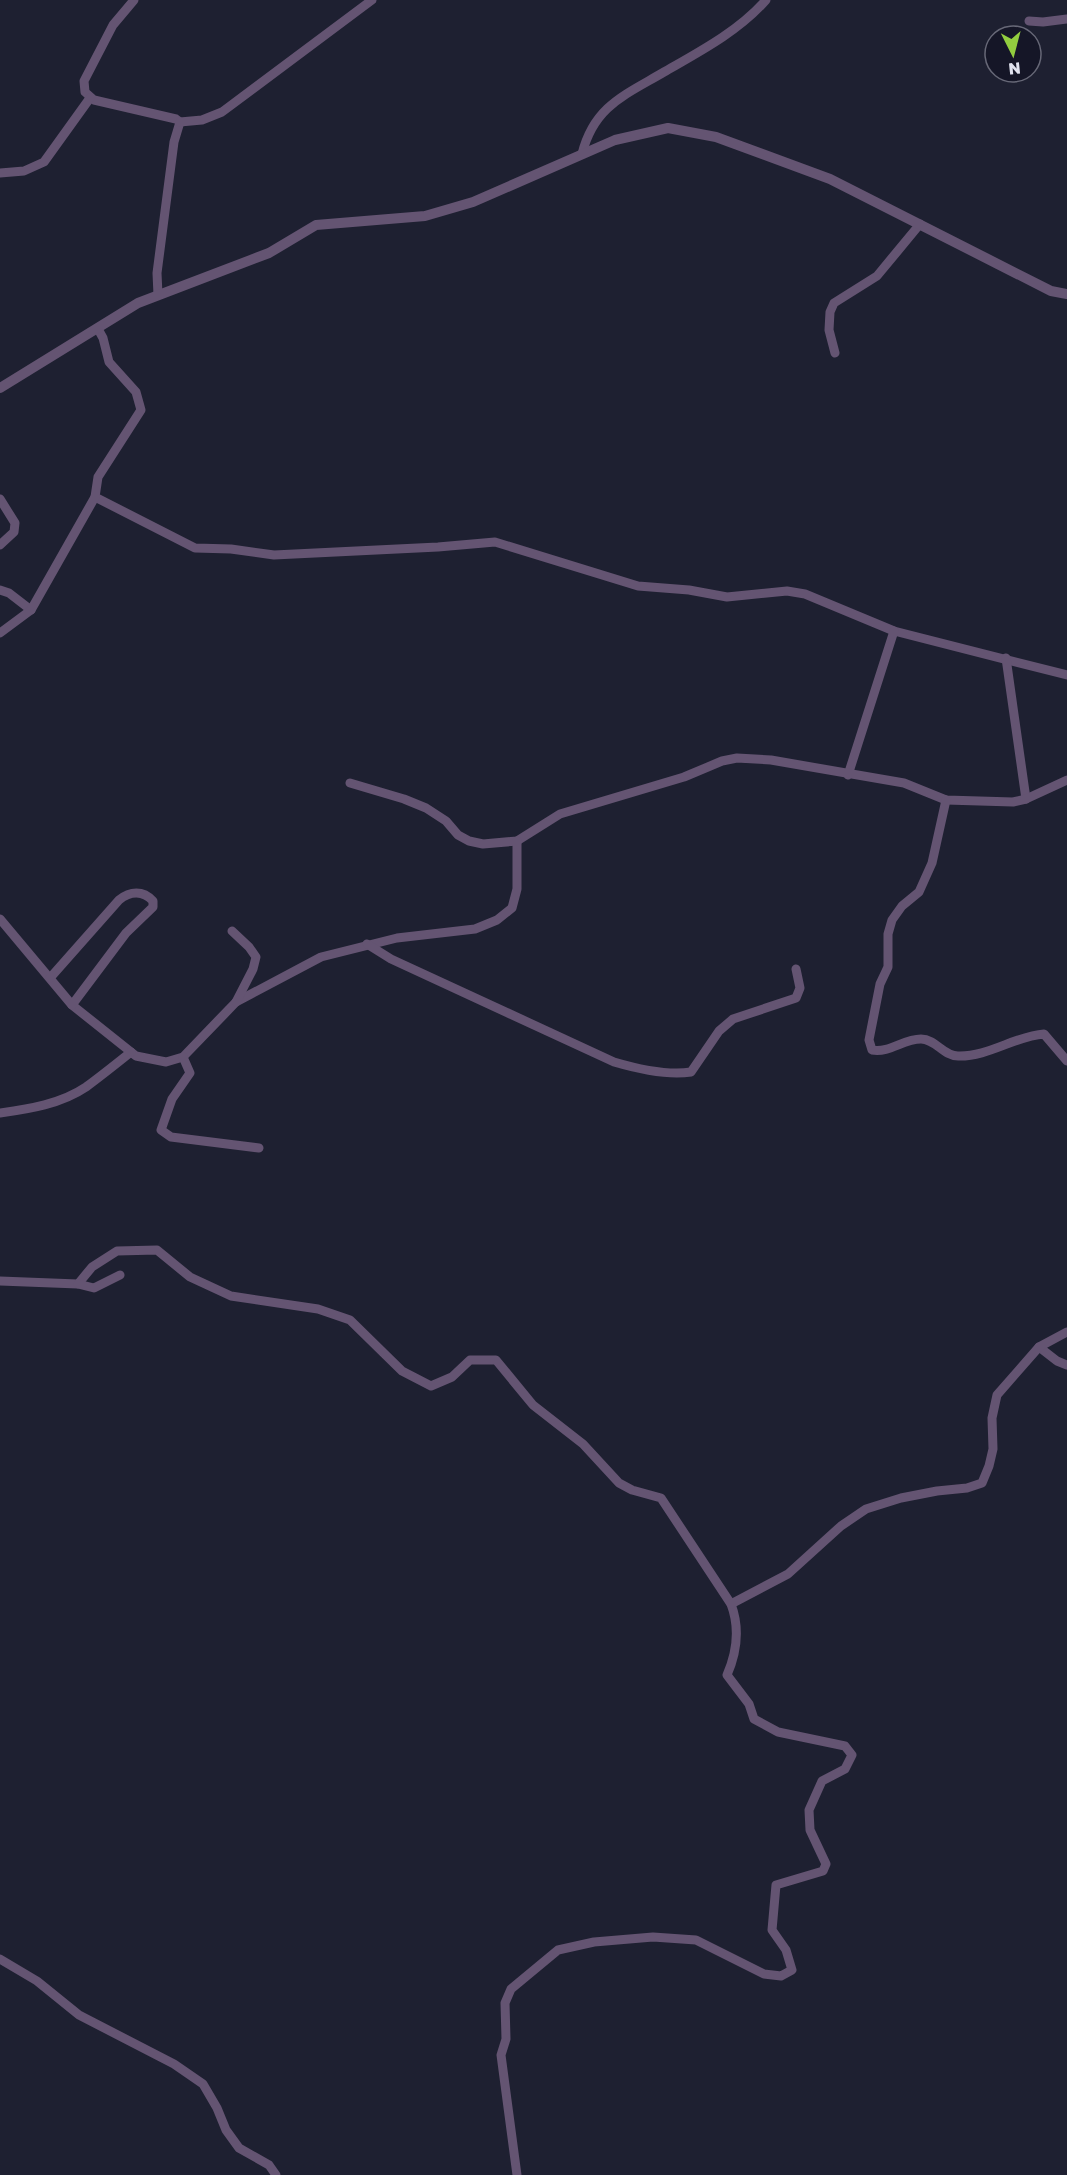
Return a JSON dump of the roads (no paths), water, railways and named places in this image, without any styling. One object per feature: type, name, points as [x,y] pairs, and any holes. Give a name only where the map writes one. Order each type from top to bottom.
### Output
[{"type":"street","points":[[134,0],[113,25],[85,77],[83,88],[90,98],[176,119],[180,122],[202,120],[222,112],[372,0]]},
{"type":"street","points":[[582,154],[585,140],[595,122],[615,101],[720,37],[746,19],[766,0]]},
{"type":"street","points":[[1029,21],[1067,19]]},
{"type":"street","points":[[0,173],[24,171],[44,162],[90,98]]},
{"type":"street","points":[[158,295],[158,273],[174,142],[180,122]]},
{"type":"street","points":[[0,388],[138,303],[269,253],[316,225],[425,216],[473,202],[615,140],[668,128],[716,137],[830,179],[1051,291],[1067,294]]},
{"type":"street","points":[[836,353],[829,330],[830,312],[834,303],[877,276],[920,224]]},
{"type":"street","points":[[0,633],[30,610],[95,497],[98,477],[141,410],[136,392],[109,362],[103,338],[98,329]]},
{"type":"street","points":[[95,497],[195,548],[231,549],[273,555],[495,542],[638,586],[689,590],[727,597],[788,591],[805,594],[894,631],[1067,675]]},
{"type":"street","points":[[0,499],[15,523],[14,532],[0,545]]},
{"type":"street","points":[[0,590],[9,593],[30,610]]},
{"type":"street","points":[[848,775],[894,631]]},
{"type":"street","points":[[1006,658],[1026,799]]},
{"type":"street","points":[[350,783],[426,808],[446,821],[458,835],[469,841],[483,844],[517,841],[560,814],[684,777],[722,761],[737,758],[771,760],[904,783],[946,800],[1013,802],[1026,799],[1067,780]]},
{"type":"street","points":[[946,800],[933,863],[919,892],[902,906],[892,920],[888,934],[888,967],[880,984],[869,1040],[872,1050],[882,1052],[912,1040],[924,1039],[935,1043],[947,1053],[957,1056],[997,1049],[1032,1035],[1044,1034],[1067,1061]]},
{"type":"street","points":[[236,1002],[321,957],[397,938],[476,928],[497,920],[512,908],[517,889],[517,841]]},
{"type":"street","points":[[50,978],[127,893],[136,892],[148,896],[153,902],[153,907],[126,933],[72,1005]]},
{"type":"street","points":[[0,919],[72,1005],[136,1056],[166,1062],[183,1057],[236,1002],[253,969],[256,957],[232,931]]},
{"type":"street","points":[[368,944],[392,959],[614,1062],[633,1068],[681,1073],[691,1072],[718,1030],[733,1019],[796,998],[800,988],[796,969]]},
{"type":"street","points":[[0,1113],[24,1110],[66,1098],[84,1088],[131,1052]]},
{"type":"street","points":[[183,1057],[190,1073],[172,1099],[161,1130],[171,1137],[259,1148]]},
{"type":"street","points":[[78,1284],[92,1268],[117,1251],[157,1250],[190,1277],[231,1296],[318,1308],[350,1320],[402,1371],[431,1386],[452,1377],[470,1360],[496,1360],[532,1405],[583,1443],[619,1483],[632,1490],[660,1498],[731,1604],[736,1618],[735,1658],[727,1675],[749,1704],[754,1719],[778,1732],[845,1746],[852,1755],[845,1769],[822,1780],[809,1810],[810,1830],[826,1864],[823,1871],[776,1885],[772,1930],[786,1950],[792,1970],[781,1976],[764,1974],[696,1940],[653,1937],[594,1942],[558,1950],[510,1989],[505,2003],[506,2039],[501,2055],[517,2175]]},
{"type":"street","points":[[0,1281],[78,1284],[94,1288],[120,1275]]},
{"type":"street","points":[[731,1604],[788,1574],[841,1526],[866,1509],[901,1498],[967,1488],[982,1483],[993,1449],[992,1418],[997,1395],[1039,1347],[1067,1332]]},
{"type":"street","points":[[1039,1347],[1057,1361],[1067,1365]]},
{"type":"street","points":[[0,1959],[37,1981],[79,2016],[174,2064],[203,2084],[226,2130],[239,2148],[269,2165],[276,2175]]}]
